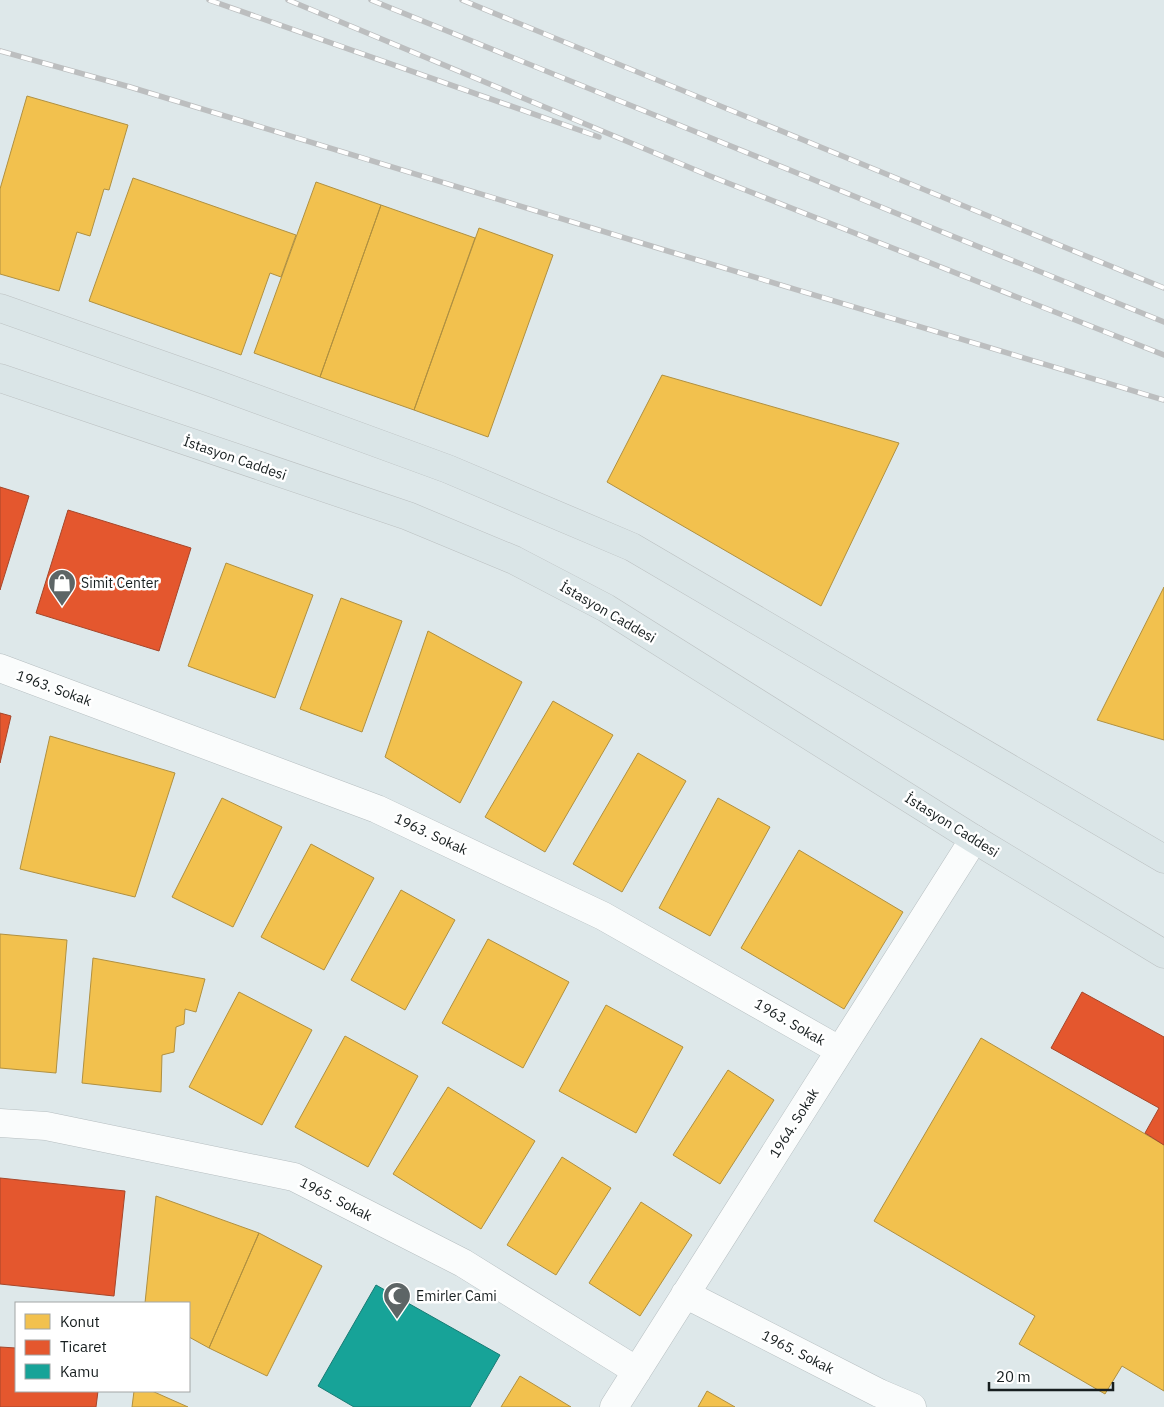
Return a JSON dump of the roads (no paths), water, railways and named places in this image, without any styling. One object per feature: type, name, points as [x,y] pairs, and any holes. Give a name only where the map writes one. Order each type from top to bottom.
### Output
[{"type":"main road","points":[[0,308],[448,468],[632,546],[1164,859]]},
{"type":"main road","name":"İstasyon Caddesi","points":[[0,378],[408,516],[514,560],[606,608],[974,839],[1164,954]]},
{"type":"street","name":"1963. Sokak","points":[[0,668],[378,809],[602,916],[839,1050]]},
{"type":"street","name":"1964. Sokak","points":[[614,1407],[974,839]]},
{"type":"street","name":"1965. Sokak","points":[[0,1123],[46,1126],[294,1177],[463,1264],[637,1371]]},
{"type":"street","name":"1965. Sokak","points":[[685,1294],[870,1389],[912,1407]]},
{"type":"railway","points":[[209,0],[599,137]]},
{"type":"railway","points":[[288,0],[710,176],[1164,355]]},
{"type":"railway","points":[[371,0],[1164,322]]},
{"type":"railway","points":[[462,0],[1164,288]]},
{"type":"railway","points":[[0,51],[130,87],[1164,400]]},
{"type":"place","name":"Simit Center","points":[[62,607]]},
{"type":"place","name":"Emirler Cami","points":[[397,1320]]}]
